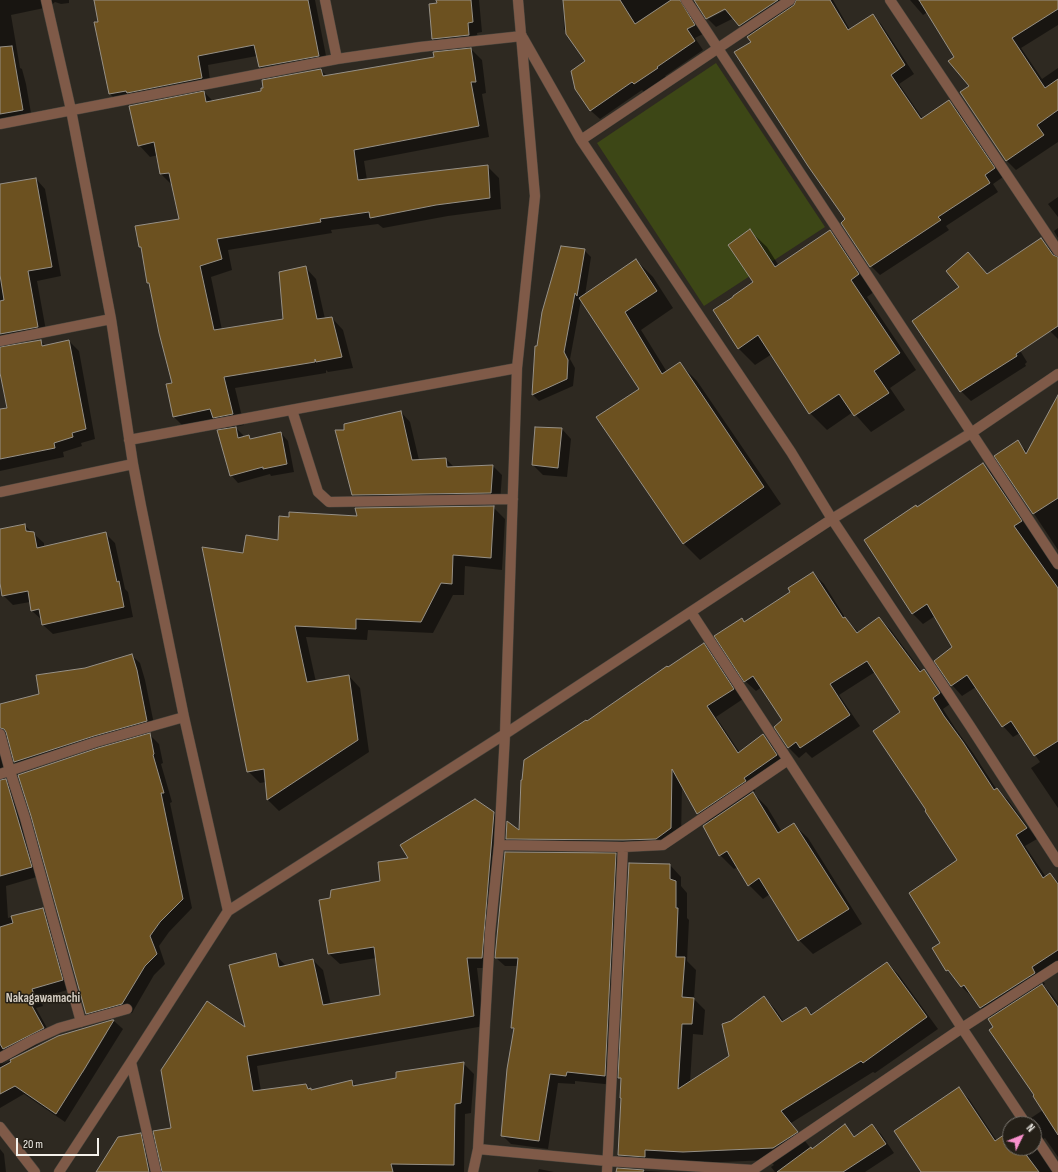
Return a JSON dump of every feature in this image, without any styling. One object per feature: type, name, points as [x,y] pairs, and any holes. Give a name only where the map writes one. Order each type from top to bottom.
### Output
[{"type":"street","points":[[46,0],[71,110],[111,319],[133,464],[184,717],[228,911]]},
{"type":"street","points":[[325,0],[337,59]]},
{"type":"street","points":[[473,1172],[478,1149],[490,933],[499,845],[505,734],[516,368],[535,196],[518,0]]},
{"type":"street","points":[[686,0],[1058,564]]},
{"type":"street","points":[[581,140],[790,0]]},
{"type":"street","points":[[890,0],[1058,251]]},
{"type":"street","points":[[0,124],[337,59],[420,47],[522,36]]},
{"type":"street","points":[[522,36],[581,140],[791,452],[832,519],[970,726],[1058,862]]},
{"type":"street","points":[[0,341],[111,319]]},
{"type":"street","points":[[129,440],[516,368]]},
{"type":"street","points":[[59,1172],[132,1062],[228,911],[505,734],[832,519],[971,433],[1058,374]]},
{"type":"street","points":[[292,410],[318,492],[329,502],[513,499]]},
{"type":"street","points":[[0,492],[133,464]]},
{"type":"street","points":[[691,612],[1021,1116]]},
{"type":"street","points":[[5,772],[96,742],[184,717]]},
{"type":"street","points":[[0,734],[5,772],[25,818],[81,1022]]},
{"type":"street","points":[[499,845],[623,847],[663,845],[788,760]]},
{"type":"street","points":[[607,1172],[623,847]]},
{"type":"street","points":[[478,1149],[607,1161],[754,1171],[962,1028],[1058,966]]},
{"type":"street","points":[[0,1058],[59,1028],[126,1009]]},
{"type":"street","points":[[132,1062],[156,1172]]},
{"type":"street","points":[[0,1127],[35,1172]]},
{"type":"street","points":[[1042,1147],[1058,1171]]},
{"type":"green space","points":[[716,63],[825,227],[704,306],[597,143]]},
{"type":"building","points":[[94,0],[308,0],[319,56],[259,67],[254,45],[198,56],[202,78],[127,93],[126,91],[109,94],[94,22],[98,22]]},
{"type":"building","points":[[436,0],[471,0],[473,22],[468,23],[469,35],[432,39],[429,4],[437,3]]},
{"type":"building","points":[[563,0],[620,0],[635,24],[671,0],[680,0],[695,25],[687,29],[695,41],[634,84],[632,82],[590,111],[575,89],[571,71],[585,61],[566,34]]},
{"type":"building","points":[[694,0],[778,0],[739,26],[725,9],[706,19]]},
{"type":"building","points":[[796,0],[830,0],[848,30],[873,14],[905,65],[891,75],[921,119],[949,100],[995,168],[985,175],[990,183],[938,217],[941,220],[870,267],[841,223],[845,219],[808,166],[734,52],[751,42],[747,37],[794,5]]},
{"type":"building","points":[[919,0],[1058,0],[1058,9],[1012,38],[1045,88],[1058,79],[1058,110],[1037,125],[1044,135],[1006,161],[960,92],[969,86],[948,61],[954,57]]},
{"type":"building","points":[[12,46],[23,110],[0,114],[0,47]]},
{"type":"building","points":[[471,48],[476,82],[471,82],[479,126],[354,150],[358,180],[488,165],[490,198],[436,205],[370,218],[369,212],[320,219],[321,222],[217,239],[222,259],[200,266],[214,330],[283,319],[279,272],[306,266],[317,319],[332,317],[342,357],[316,362],[315,359],[315,362],[224,377],[233,414],[213,418],[210,409],[173,417],[166,384],[172,383],[159,333],[149,283],[147,283],[141,247],[139,247],[135,226],[179,219],[169,173],[160,174],[154,142],[138,146],[129,106],[204,91],[206,102],[261,91],[261,88],[263,88],[262,80],[321,69],[323,76],[434,57],[433,52]]},
{"type":"building","points":[[36,178],[52,267],[28,271],[38,327],[0,334],[0,301],[4,300],[0,275],[0,184]]},
{"type":"building","points":[[750,229],[775,267],[830,230],[859,274],[851,280],[900,353],[874,371],[889,393],[854,416],[839,394],[809,414],[758,335],[738,349],[713,310],[753,282],[728,245]]},
{"type":"building","points":[[1041,238],[1053,255],[1058,257],[1058,326],[1016,354],[1017,356],[960,392],[912,321],[959,287],[946,271],[968,252],[987,274]]},
{"type":"building","points":[[561,246],[585,249],[577,296],[575,293],[564,352],[568,360],[567,379],[532,395],[535,346],[537,346],[542,312]]},
{"type":"building","points":[[636,259],[657,291],[625,312],[662,374],[680,362],[764,487],[683,544],[596,417],[639,389],[579,298]]},
{"type":"building","points":[[41,340],[42,346],[69,340],[86,429],[72,433],[73,437],[54,443],[55,448],[0,459],[0,409],[7,408],[0,373],[0,347]]},
{"type":"building","points":[[1058,395],[1058,498],[1033,514],[994,456],[1018,440],[1026,454]]},
{"type":"building","points":[[401,411],[412,460],[446,458],[447,467],[493,465],[491,493],[352,495],[335,430],[344,430],[344,424]]},
{"type":"building","points":[[236,427],[238,438],[249,435],[250,439],[281,432],[287,464],[263,469],[263,467],[230,476],[217,430]]},
{"type":"building","points":[[535,427],[562,428],[558,468],[532,465]]},
{"type":"building","points":[[983,463],[1022,521],[1014,526],[1058,588],[1058,741],[1034,756],[1011,721],[1002,727],[967,675],[951,686],[934,661],[952,647],[927,604],[912,614],[864,540]]},
{"type":"building","points":[[494,506],[491,558],[453,555],[452,584],[441,583],[421,622],[356,619],[356,629],[295,626],[307,682],[349,675],[358,740],[267,800],[264,769],[247,772],[202,547],[243,553],[246,535],[278,540],[279,516],[289,517],[289,512],[357,516],[355,508]]},
{"type":"building","points":[[25,524],[26,531],[34,532],[37,548],[106,532],[117,582],[119,581],[124,607],[42,625],[39,609],[31,611],[28,591],[2,596],[0,583],[0,529]]},
{"type":"building","points":[[813,572],[843,618],[845,617],[857,633],[879,617],[920,672],[924,669],[940,693],[933,698],[944,716],[994,790],[997,788],[1027,828],[1016,835],[1043,878],[1050,873],[1058,884],[1058,950],[1032,967],[1035,973],[980,1008],[964,985],[961,987],[948,970],[946,971],[932,948],[940,943],[909,893],[957,860],[925,811],[926,810],[873,731],[900,712],[867,661],[830,684],[850,715],[800,748],[796,742],[788,748],[774,727],[782,720],[753,676],[744,682],[714,636],[742,618],[744,622],[790,592],[788,588]]},
{"type":"building","points":[[704,643],[734,689],[707,706],[738,753],[763,734],[777,755],[744,778],[746,781],[697,814],[672,769],[671,828],[656,839],[506,839],[507,821],[519,830],[521,780],[524,760],[586,720],[587,721],[667,666],[668,667]]},
{"type":"building","points":[[132,654],[137,670],[147,721],[94,736],[14,762],[6,732],[4,729],[0,728],[0,704],[39,694],[36,675],[85,668]]},
{"type":"building","points":[[150,733],[153,755],[164,793],[161,793],[183,899],[160,922],[150,936],[157,954],[145,966],[122,1004],[86,1014],[31,816],[18,775],[98,748]]},
{"type":"building","points":[[6,779],[32,867],[0,876],[0,780]]},
{"type":"building","points":[[753,792],[778,833],[794,823],[849,909],[798,941],[759,878],[748,886],[727,851],[719,856],[703,826]]},
{"type":"building","points":[[475,799],[494,812],[482,958],[467,958],[474,1016],[247,1056],[253,1091],[306,1084],[308,1089],[311,1088],[311,1090],[352,1080],[353,1086],[396,1078],[396,1072],[464,1062],[461,1103],[455,1104],[454,1165],[391,1164],[393,1172],[162,1172],[153,1131],[171,1128],[161,1070],[207,1001],[245,1027],[229,965],[276,953],[279,967],[313,959],[323,1005],[380,995],[374,947],[328,954],[319,900],[330,898],[331,890],[380,881],[378,862],[408,858],[400,845]]},
{"type":"building","points":[[505,852],[616,853],[605,1076],[567,1072],[566,1076],[550,1074],[539,1141],[501,1136],[507,1069],[514,1028],[511,1028],[518,958],[495,958]]},
{"type":"building","points":[[629,863],[670,864],[670,879],[676,881],[676,908],[678,908],[676,957],[685,957],[682,997],[694,998],[692,1024],[682,1024],[678,1089],[729,1056],[722,1024],[731,1021],[764,996],[782,1022],[806,1007],[811,1015],[887,962],[927,1017],[863,1063],[861,1061],[781,1111],[798,1132],[773,1148],[683,1152],[645,1150],[645,1157],[618,1155],[621,1078],[618,1078]]},
{"type":"building","points":[[43,908],[63,980],[32,989],[35,997],[28,999],[44,1028],[3,1049],[0,1044],[0,927],[13,923],[11,916]]},
{"type":"building","points":[[1042,984],[1058,1007],[1058,1135],[1033,1096],[1034,1095],[989,1030],[993,1027],[988,1019]]},
{"type":"building","points":[[114,1020],[56,1114],[15,1086],[0,1094],[0,1068],[11,1062],[10,1060],[58,1036]]},
{"type":"building","points":[[959,1087],[995,1141],[1002,1136],[1002,1156],[1027,1156],[1039,1172],[921,1172],[894,1131]]},
{"type":"building","points":[[845,1124],[854,1137],[872,1124],[886,1144],[843,1172],[777,1172],[811,1147],[812,1149]]},
{"type":"building","points":[[141,1133],[149,1172],[96,1172],[118,1137]]},
{"type":"building","points":[[617,1168],[644,1170],[643,1172],[616,1172]]},
{"type":"district","name":"Nakagawamachi","points":[[43,999]]}]
